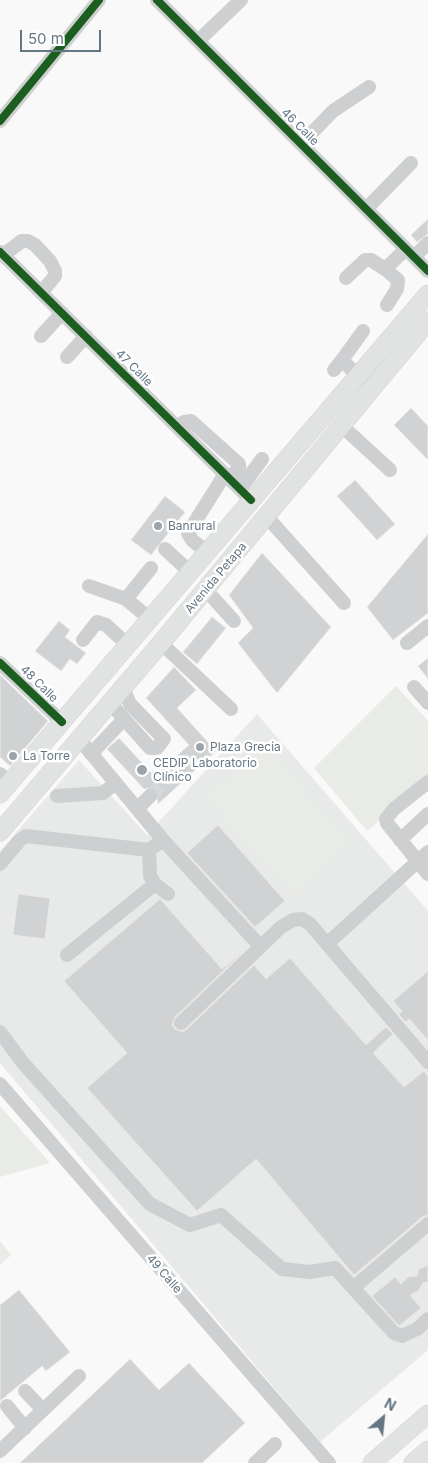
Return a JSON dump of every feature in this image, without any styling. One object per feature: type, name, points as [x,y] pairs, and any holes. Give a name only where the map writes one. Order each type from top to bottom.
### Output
[{"type":"main road","name":"Avenida Petapa","points":[[2,784],[62,722],[207,552],[246,494],[358,376],[428,294]]},
{"type":"main road","name":"Avenida Petapa","points":[[0,832],[85,747],[110,703],[428,321]]},
{"type":"main road","points":[[62,722],[85,747]]},
{"type":"main road","points":[[372,1463],[428,1414]]},
{"type":"main road","points":[[413,1463],[428,1450]]},
{"type":"street","points":[[0,121],[100,0]]},
{"type":"street","name":"46 Calle","points":[[157,0],[428,271]]},
{"type":"street","points":[[198,41],[241,0]]},
{"type":"street","points":[[301,144],[333,111],[369,88]]},
{"type":"street","points":[[366,209],[411,163]]},
{"type":"street","points":[[1,253],[22,241],[28,241],[35,245],[50,261],[55,271],[55,276],[41,292]]},
{"type":"street","points":[[385,269],[428,243]]},
{"type":"street","name":"47 Calle","points":[[1,253],[246,494]]},
{"type":"street","points":[[346,278],[365,260],[371,260],[385,269],[398,280],[397,289],[387,306]]},
{"type":"street","points":[[41,336],[62,313]]},
{"type":"street","points":[[358,376],[338,365],[363,331]]},
{"type":"street","points":[[67,357],[86,336]]},
{"type":"street","points":[[342,426],[390,470]]},
{"type":"street","points":[[246,494],[262,459]]},
{"type":"street","points":[[207,552],[192,540],[188,532],[227,476]]},
{"type":"street","points":[[266,517],[344,603]]},
{"type":"street","points":[[165,550],[190,572]]},
{"type":"street","points":[[126,599],[150,568]]},
{"type":"street","points":[[89,586],[126,599],[150,619]]},
{"type":"street","points":[[206,590],[234,622]]},
{"type":"street","points":[[83,640],[97,622],[106,625],[128,645]]},
{"type":"street","points":[[407,643],[428,626]]},
{"type":"street","points":[[161,643],[231,709]]},
{"type":"street","name":"48 Calle","points":[[0,663],[62,722]]},
{"type":"street","points":[[414,687],[428,703]]},
{"type":"street","points":[[110,703],[150,748],[158,748],[163,742],[162,736],[130,704],[123,688]]},
{"type":"street","points":[[124,719],[85,747],[163,840],[260,946]]},
{"type":"street","points":[[428,782],[388,815],[387,823],[428,874]]},
{"type":"street","points":[[57,796],[103,792],[116,783]]},
{"type":"street","points":[[137,809],[150,796]]},
{"type":"street","points":[[400,840],[428,814]]},
{"type":"street","points":[[0,864],[20,840],[26,836],[149,850],[163,840]]},
{"type":"street","points":[[149,850],[150,876],[154,884],[168,894]]},
{"type":"street","points":[[327,944],[428,852]]},
{"type":"street","points":[[67,955],[154,884]]},
{"type":"street","points":[[181,1023],[281,927],[293,920],[302,919],[310,924],[428,1062]]},
{"type":"street","points":[[0,1032],[23,1062],[150,1204],[190,1225],[221,1215],[282,1269],[310,1272],[335,1268],[394,1333],[402,1336],[418,1328],[428,1320]]},
{"type":"street","name":"49 Calle","points":[[0,1084],[329,1463]]},
{"type":"street","points":[[353,1288],[428,1224]]},
{"type":"street","points":[[0,1451],[79,1376]]},
{"type":"street","points":[[25,1391],[43,1410]]},
{"type":"street","points":[[7,1406],[24,1428]]},
{"type":"street","points":[[255,1463],[275,1444]]},
{"type":"shaded area","points":[[396,686],[428,721],[428,780],[367,831],[314,768]]},
{"type":"shaded area","points":[[257,714],[428,911],[428,1350],[320,1442],[0,1063],[0,851],[79,760],[147,835]]},
{"type":"shaded area","points":[[264,745],[353,842],[294,896],[205,798]]},
{"type":"shaded area","points":[[0,1106],[50,1163],[0,1177]]},
{"type":"shaded area","points":[[0,1241],[11,1255],[0,1265]]},
{"type":"building","points":[[428,219],[428,234],[417,242],[411,235]]},
{"type":"building","points":[[411,408],[428,426],[428,460],[394,425]]},
{"type":"building","points":[[355,480],[395,524],[377,540],[337,496]]},
{"type":"building","name":"Banrural","points":[[165,496],[185,512],[151,555],[131,540]]},
{"type":"building","points":[[428,534],[428,613],[393,640],[367,607]]},
{"type":"building","points":[[262,553],[331,627],[277,693],[238,643],[253,628],[229,595]]},
{"type":"building","points":[[212,617],[226,628],[197,664],[183,652]]},
{"type":"building","points":[[59,621],[70,630],[65,637],[86,653],[77,664],[70,659],[61,671],[35,651]]},
{"type":"building","points":[[428,658],[428,679],[418,666]]},
{"type":"building","name":"Plaza Grecia","points":[[174,667],[196,690],[177,708],[216,751],[158,804],[156,790],[152,787],[144,789],[107,749],[119,738],[154,776],[189,745],[146,698]]},
{"type":"building","points":[[0,675],[48,721],[10,766],[0,757]]},
{"type":"building","points":[[218,825],[285,901],[255,927],[187,853]]},
{"type":"building","points":[[18,894],[50,898],[45,939],[13,935]]},
{"type":"building","points":[[160,899],[222,969],[243,952],[175,1017],[172,1025],[175,1029],[183,1032],[187,1029],[254,965],[266,979],[290,958],[366,1045],[386,1027],[393,1034],[373,1053],[404,1087],[424,1071],[428,1076],[428,1215],[422,1217],[354,1275],[256,1159],[197,1211],[87,1088],[127,1053],[64,981]]},
{"type":"building","points":[[428,971],[428,1040],[409,1019],[406,1022],[399,1015],[402,1011],[393,1001]]},
{"type":"building","points":[[428,1265],[428,1282],[423,1283],[418,1291],[410,1295],[421,1308],[399,1326],[372,1296],[395,1277],[401,1284],[408,1277],[417,1276],[419,1269]]},
{"type":"building","points":[[19,1290],[70,1352],[46,1371],[42,1366],[0,1401],[0,1305]]},
{"type":"building","points":[[130,1359],[159,1390],[189,1363],[245,1423],[202,1463],[20,1463]]},
{"type":"tunnel","points":[[150,796],[175,772]]},
{"type":"cycle path","points":[[0,121],[99,0]]},
{"type":"cycle path","points":[[157,0],[428,271]]},
{"type":"cycle path","points":[[0,252],[251,500]]},
{"type":"cycle path","points":[[0,663],[62,722]]},
{"type":"place","name":"Banrural","points":[[158,526]]},
{"type":"place","name":"Plaza Grecia","points":[[200,747]]},
{"type":"place","name":"La Torre","points":[[13,756]]},
{"type":"place","name":"CEDIP Laboratorio Clínico","points":[[142,770]]}]
